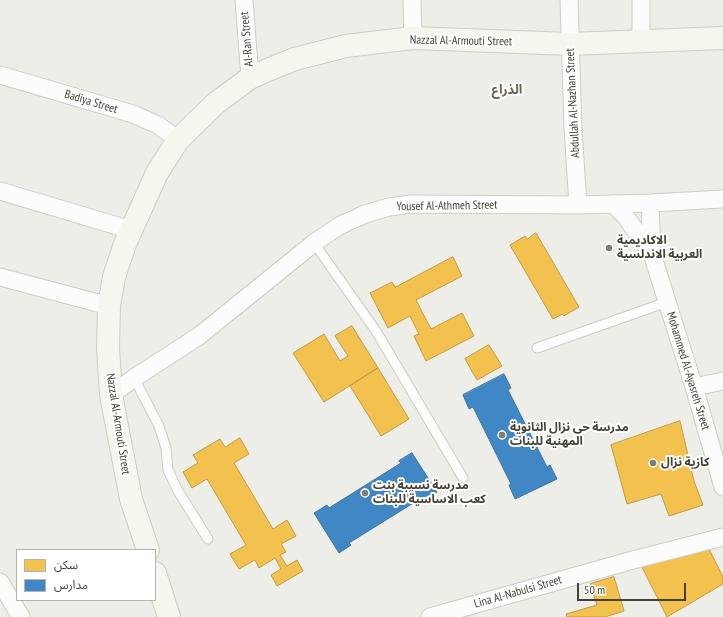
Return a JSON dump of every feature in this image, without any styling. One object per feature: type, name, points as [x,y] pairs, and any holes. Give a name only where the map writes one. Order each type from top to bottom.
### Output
[{"type":"street","name":"Al-Ran Street","points":[[244,0],[250,78]]},
{"type":"street","points":[[412,0],[414,38]]},
{"type":"street","name":"Abdullah Al-Nazhan Street","points":[[569,0],[578,205]]},
{"type":"street","points":[[641,0],[641,42]]},
{"type":"street","name":"Nazzal Al-Armouti Street","points":[[148,549],[132,499],[111,395],[108,348],[109,306],[114,277],[125,244],[157,173],[178,140],[216,103],[250,78],[295,59],[339,48],[414,38],[570,44],[723,38]]},
{"type":"street","name":"Badiya Street","points":[[0,75],[133,114],[158,125],[178,140]]},
{"type":"street","points":[[0,190],[131,230]]},
{"type":"street","name":"Yousef Al-Athmeh Street","points":[[111,395],[134,378],[199,336],[314,243],[339,226],[365,214],[389,207],[411,204],[578,205],[723,199]]},
{"type":"street","name":"Mohammed Al-Ayasreh Street","points":[[650,203],[652,254],[694,386],[723,487]]},
{"type":"street","name":"Mohammed Al-Ayasreh Street","points":[[613,204],[626,217],[652,254]]},
{"type":"street","points":[[1,280],[109,306]]},
{"type":"street","points":[[694,386],[723,381]]},
{"type":"street","name":"Lina Al-Nabulsi Street","points":[[430,617],[634,560],[723,537]]},
{"type":"street","points":[[156,576],[169,617]]},
{"type":"street","points":[[0,582],[21,617]]},
{"type":"lane","points":[[314,243],[376,331],[463,478]]},
{"type":"lane","points":[[537,348],[667,302]]},
{"type":"lane","points":[[134,378],[159,426],[166,448],[168,470],[178,491],[208,540]]},
{"type":"building: سكن","points":[[536,233],[579,307],[564,316],[562,314],[553,319],[510,245],[525,236],[527,239]]},
{"type":"building: سكن","points":[[453,257],[462,276],[416,300],[431,329],[462,313],[474,336],[426,361],[414,336],[419,334],[410,316],[388,328],[370,293],[392,282],[395,287]]},
{"type":"building: سكن","points":[[352,326],[378,368],[324,402],[293,353],[324,334],[340,361],[348,356],[335,336]]},
{"type":"building: سكن","points":[[489,345],[502,366],[477,380],[465,359]]},
{"type":"building: سكن","points":[[378,368],[409,419],[381,436],[350,386]]},
{"type":"building: سكن","name":"كازية نزال","points":[[680,421],[694,481],[703,505],[669,516],[661,494],[627,504],[611,445]]},
{"type":"building: سكن","points":[[240,438],[249,454],[234,463],[273,529],[287,520],[296,536],[281,544],[286,552],[280,555],[287,566],[297,560],[303,571],[277,586],[271,575],[281,569],[275,558],[259,568],[255,560],[239,569],[230,554],[246,545],[207,479],[192,488],[183,472],[198,463],[193,455],[220,439],[225,447]]},
{"type":"building: سكن","points":[[708,547],[723,577],[723,584],[667,617],[642,567]]},
{"type":"building: سكن","points":[[614,577],[624,611],[605,617],[567,617],[566,614],[597,605],[590,584]]},
{"type":"building: مدارس","points":[[504,374],[511,388],[508,390],[547,467],[550,465],[557,479],[515,499],[509,485],[511,484],[473,407],[469,409],[463,395]]},
{"type":"building: مدارس","points":[[412,453],[437,492],[424,500],[423,497],[349,543],[351,545],[339,553],[314,513],[327,505],[329,508],[401,463],[399,461]]},
{"type":"place","name":"الاكاديمية العربية الاندلسية","points":[[609,248]]},
{"type":"place","name":"مدرسة حي نزال الثانوية المهنية للبنات","points":[[502,435]]},
{"type":"place","name":"كازية نزال","points":[[653,463]]},
{"type":"place","name":"مدرسة نسيبة بنت كعب الاساسية للبنات","points":[[365,493]]},
{"type":"district","name":"الذراع","points":[[507,90]]}]
